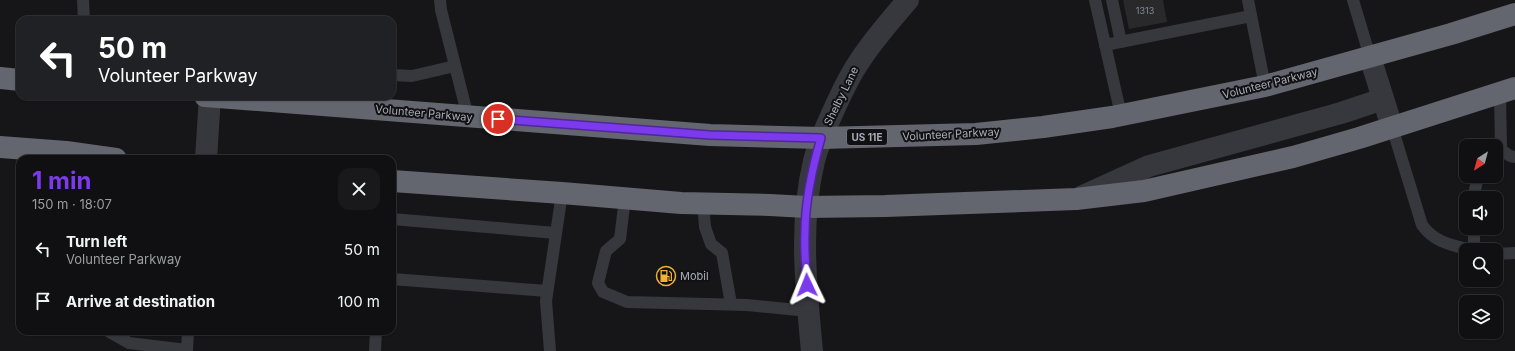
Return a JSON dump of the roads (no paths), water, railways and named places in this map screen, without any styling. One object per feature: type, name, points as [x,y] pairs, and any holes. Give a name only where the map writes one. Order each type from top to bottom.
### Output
[{"type":"highway","name":"Volunteer Parkway","points":[[259,100],[710,135],[821,138],[976,134],[1043,127],[1121,115],[1265,86],[1451,34],[1515,14]]},
{"type":"highway","points":[[0,78],[16,80]]},
{"type":"highway","points":[[396,181],[703,203],[806,207],[892,206],[1076,199],[1144,191],[1293,157],[1508,91]]},
{"type":"highway","points":[[0,147],[87,155]]},
{"type":"street","name":"Shelby Lane","points":[[812,351],[808,311],[805,233],[806,207],[814,162],[821,138],[858,62],[908,0]]},
{"type":"street","points":[[1370,57],[1392,127]]},
{"type":"street","points":[[1076,199],[1149,166],[1341,113],[1383,99]]},
{"type":"street","points":[[206,155],[210,100]]},
{"type":"lane","points":[[83,0],[84,16]]},
{"type":"lane","points":[[440,0],[454,66],[468,117]]},
{"type":"lane","points":[[1095,0],[1121,115]]},
{"type":"lane","points":[[1112,0],[1121,42]]},
{"type":"lane","points":[[1248,0],[1265,86]]},
{"type":"lane","points":[[1352,0],[1370,57]]},
{"type":"lane","points":[[1105,45],[1251,16]]},
{"type":"lane","points":[[396,75],[412,76],[454,66]]},
{"type":"lane","points":[[1501,139],[1508,91]]},
{"type":"lane","points":[[1392,127],[1422,225],[1429,234],[1444,243],[1459,247]]},
{"type":"lane","points":[[1503,152],[1515,157]]},
{"type":"lane","points":[[550,351],[546,301],[562,193]]},
{"type":"lane","points":[[626,198],[620,239],[606,251],[602,264],[598,283],[603,292],[627,302],[731,304],[808,311]]},
{"type":"lane","points":[[703,203],[705,227],[711,244],[722,253],[731,304]]},
{"type":"lane","points":[[396,219],[556,233]]},
{"type":"lane","points":[[1503,254],[1515,253]]},
{"type":"lane","points":[[396,279],[547,291]]},
{"type":"lane","points":[[115,335],[129,343],[187,351],[188,335]]},
{"type":"lane","points":[[374,351],[376,335]]},
{"type":"place","name":"Mobil","points":[[666,276]]}]
